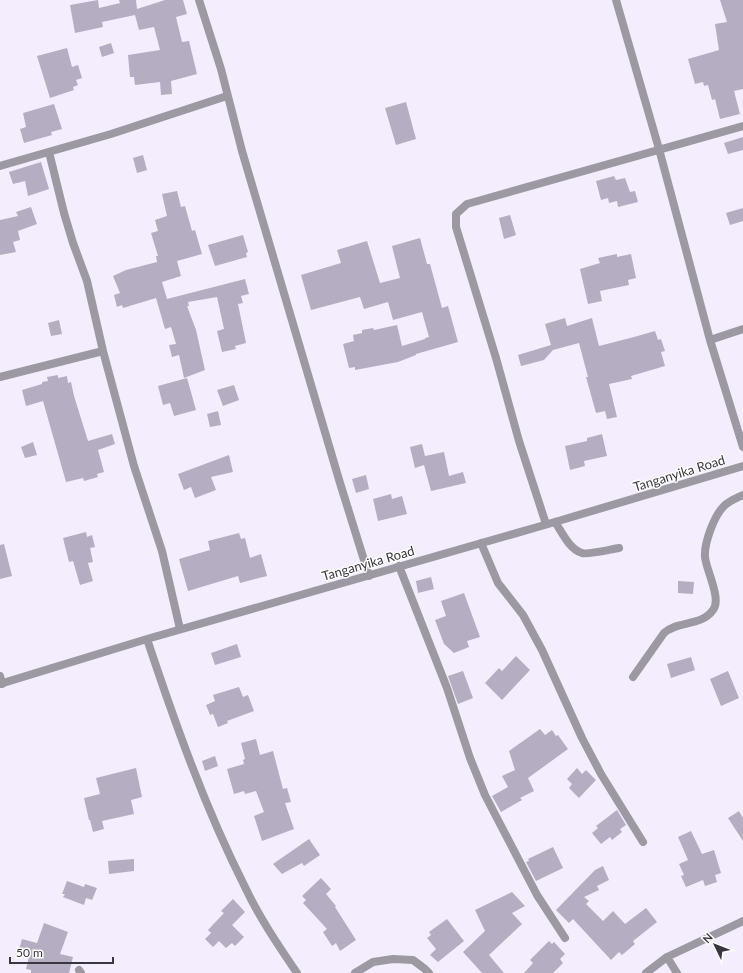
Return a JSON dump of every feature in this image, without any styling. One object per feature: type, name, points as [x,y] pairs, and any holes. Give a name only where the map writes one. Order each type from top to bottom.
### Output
[{"type":"street","points":[[200,0],[340,483],[369,576]]},
{"type":"street","points":[[616,0],[659,149],[710,340],[743,447]]},
{"type":"street","points":[[0,166],[111,134],[227,96]]},
{"type":"street","points":[[546,524],[519,441],[496,358],[456,227],[456,214],[467,204],[743,126]]},
{"type":"street","points":[[49,152],[66,221],[87,281],[103,351],[134,466],[162,551],[180,629]]},
{"type":"street","points":[[710,340],[743,329]]},
{"type":"street","points":[[0,377],[103,351]]},
{"type":"street","name":"Tanganyika Road","points":[[1,681],[369,576],[743,466]]},
{"type":"street","points":[[633,677],[669,628],[705,619],[714,609],[716,597],[705,556],[708,536],[718,514],[725,505],[743,495]]},
{"type":"street","points":[[555,522],[567,541],[582,554],[619,548]]},
{"type":"street","points":[[481,542],[498,583],[523,615],[542,650],[582,738],[601,774],[643,842]]},
{"type":"street","points":[[399,566],[447,688],[470,758],[485,795],[537,895],[565,938]]},
{"type":"street","points":[[147,639],[178,732],[212,815],[245,888],[275,941],[297,973]]},
{"type":"street","points":[[646,973],[667,956],[743,921]]},
{"type":"street","points":[[667,956],[677,973]]},
{"type":"street","points":[[356,973],[373,962],[393,959],[413,960],[426,969],[429,973]]},
{"type":"building","points":[[98,0],[99,8],[120,3],[119,0],[136,0],[137,9],[165,0],[183,0],[187,14],[176,17],[182,42],[189,41],[197,74],[171,81],[172,94],[161,95],[160,82],[135,85],[134,77],[130,77],[128,55],[160,50],[154,27],[139,30],[135,15],[102,22],[103,27],[75,33],[70,5]]},
{"type":"building","points":[[720,0],[743,0],[743,89],[734,91],[740,114],[720,119],[715,99],[712,100],[708,85],[704,86],[703,82],[695,84],[688,59],[719,50],[715,24],[727,22]]},
{"type":"building","points":[[111,43],[114,53],[102,57],[99,47]]},
{"type":"building","points":[[67,48],[72,67],[78,65],[82,78],[76,80],[78,85],[73,87],[74,90],[50,98],[37,56]]},
{"type":"building","points":[[406,102],[416,139],[396,145],[385,108]]},
{"type":"building","points":[[54,104],[62,129],[51,132],[52,135],[24,143],[20,129],[26,127],[23,113]]},
{"type":"building","points":[[743,137],[743,150],[728,154],[724,143]]},
{"type":"building","points":[[143,155],[147,170],[137,173],[133,158]]},
{"type":"building","points":[[41,162],[49,189],[28,196],[25,181],[13,184],[9,172]]},
{"type":"building","points":[[614,176],[616,180],[625,178],[630,192],[635,191],[638,202],[618,207],[617,201],[609,203],[608,198],[601,200],[596,181]]},
{"type":"building","points":[[177,191],[181,207],[185,206],[192,231],[195,230],[202,254],[177,261],[181,276],[162,282],[167,299],[245,279],[249,294],[241,296],[243,303],[238,304],[246,343],[235,346],[236,349],[222,352],[217,331],[224,329],[217,297],[188,302],[189,306],[187,306],[196,330],[205,370],[184,378],[179,355],[172,357],[169,345],[176,344],[171,327],[165,329],[156,298],[123,308],[122,305],[117,307],[114,295],[120,293],[113,276],[126,270],[157,262],[156,256],[158,256],[151,233],[158,231],[155,220],[167,216],[162,194]]},
{"type":"building","points":[[31,207],[37,224],[18,231],[20,240],[13,242],[16,252],[0,255],[0,220],[18,216],[16,212]]},
{"type":"building","points":[[743,208],[743,221],[730,225],[726,213]]},
{"type":"building","points":[[510,215],[516,235],[504,239],[499,218]]},
{"type":"building","points":[[243,235],[248,252],[246,253],[247,257],[215,266],[208,245]]},
{"type":"building","points":[[420,238],[427,264],[430,264],[442,308],[448,306],[458,342],[416,354],[398,362],[355,370],[355,367],[349,368],[343,344],[354,341],[353,335],[362,333],[362,330],[373,328],[374,330],[397,325],[402,346],[429,337],[422,312],[393,320],[388,302],[364,309],[360,297],[311,310],[301,275],[341,263],[337,250],[367,241],[380,283],[400,278],[392,246]]},
{"type":"building","points":[[617,254],[617,257],[631,254],[636,278],[628,280],[629,285],[600,291],[602,301],[588,304],[580,269],[600,263],[598,258]]},
{"type":"building","points":[[565,318],[567,326],[592,318],[599,346],[655,331],[658,340],[661,339],[665,351],[661,352],[665,366],[631,376],[632,379],[609,384],[617,417],[607,419],[605,411],[596,413],[586,377],[588,377],[579,343],[553,350],[544,360],[521,366],[518,355],[551,345],[545,324]]},
{"type":"building","points":[[59,320],[62,334],[51,336],[48,323]]},
{"type":"building","points":[[58,375],[58,378],[67,376],[68,383],[71,382],[88,441],[112,434],[115,444],[98,450],[104,472],[97,474],[98,477],[84,481],[83,478],[66,482],[43,401],[26,406],[22,390],[48,381],[47,377]]},
{"type":"building","points":[[187,378],[196,410],[174,416],[170,403],[163,405],[158,386]]},
{"type":"building","points":[[234,385],[239,400],[223,406],[217,390]]},
{"type":"building","points":[[218,411],[221,425],[210,427],[207,414]]},
{"type":"building","points":[[602,434],[607,456],[584,461],[585,466],[570,470],[565,446],[587,441],[587,438]]},
{"type":"building","points":[[33,442],[37,455],[25,458],[21,447]]},
{"type":"building","points":[[422,444],[425,456],[444,452],[449,476],[463,472],[466,483],[431,491],[424,465],[415,468],[410,447]]},
{"type":"building","points":[[229,455],[233,472],[211,477],[216,490],[195,498],[191,487],[184,490],[178,474]]},
{"type":"building","points":[[366,475],[369,489],[356,493],[352,479]]},
{"type":"building","points":[[391,494],[392,499],[402,496],[407,514],[378,521],[373,499]]},
{"type":"building","points":[[86,532],[87,537],[92,535],[95,547],[90,548],[93,562],[88,563],[93,581],[80,585],[73,561],[69,562],[63,538]]},
{"type":"building","points":[[239,533],[241,539],[245,538],[250,558],[261,554],[267,576],[240,583],[238,576],[188,591],[179,559],[210,550],[208,541]]},
{"type":"building","points":[[4,544],[12,576],[0,579],[0,545]]},
{"type":"building","points":[[431,577],[434,589],[418,593],[416,581]]},
{"type":"building","points":[[678,581],[694,582],[693,594],[678,593]]},
{"type":"building","points":[[464,593],[480,637],[467,641],[469,647],[454,653],[444,644],[435,620],[446,616],[441,601]]},
{"type":"building","points":[[237,644],[241,657],[215,665],[211,653]]},
{"type":"building","points":[[516,656],[530,670],[502,700],[485,683],[499,668],[502,671]]},
{"type":"building","points":[[691,657],[695,670],[671,678],[667,664]]},
{"type":"building","points":[[463,671],[473,698],[458,704],[448,676]]},
{"type":"building","points":[[728,671],[739,698],[721,706],[710,679]]},
{"type":"building","points":[[239,687],[243,697],[248,695],[254,711],[227,721],[228,723],[218,727],[213,714],[210,715],[206,705],[215,701],[213,695]]},
{"type":"building","points":[[540,729],[545,735],[552,730],[556,736],[558,735],[568,749],[528,778],[534,791],[520,798],[522,800],[501,812],[492,796],[508,787],[502,776],[515,770],[509,751]]},
{"type":"building","points":[[256,739],[260,755],[273,751],[283,789],[287,788],[291,802],[285,803],[294,829],[262,841],[254,816],[264,812],[256,791],[245,794],[244,791],[234,794],[227,769],[244,764],[243,760],[245,759],[241,743]]},
{"type":"building","points":[[215,756],[218,766],[205,771],[202,761]]},
{"type":"building","points":[[136,768],[142,797],[131,800],[134,814],[102,821],[104,829],[93,832],[84,798],[100,794],[96,778]]},
{"type":"building","points":[[577,768],[582,774],[586,770],[596,780],[579,798],[569,788],[572,784],[567,779]]},
{"type":"building","points":[[617,810],[626,825],[620,829],[622,832],[612,840],[610,837],[601,844],[592,833],[598,828],[596,826]]},
{"type":"building","points":[[739,811],[743,818],[743,841],[728,818]]},
{"type":"building","points":[[691,831],[702,854],[714,850],[721,873],[715,875],[717,882],[705,886],[703,880],[686,887],[681,876],[684,875],[679,864],[688,860],[678,837]]},
{"type":"building","points":[[309,839],[320,855],[304,866],[302,863],[282,874],[273,864]]},
{"type":"building","points":[[553,847],[563,868],[536,881],[526,862],[529,861],[528,859]]},
{"type":"building","points":[[134,859],[134,871],[109,874],[108,861]]},
{"type":"building","points":[[603,866],[609,880],[597,886],[599,890],[584,897],[589,901],[586,904],[603,921],[613,911],[625,924],[646,908],[657,922],[633,941],[635,944],[622,955],[619,952],[611,960],[573,919],[569,923],[556,910],[595,870]]},
{"type":"building","points":[[321,878],[331,889],[326,894],[336,906],[335,907],[356,940],[340,951],[336,943],[332,946],[323,932],[327,929],[303,903],[306,900],[302,896]]},
{"type":"building","points":[[67,881],[84,887],[85,884],[97,888],[92,900],[86,898],[84,905],[63,897],[65,894],[62,894]]},
{"type":"building","points":[[512,892],[525,906],[512,913],[522,924],[489,955],[504,973],[482,973],[463,952],[485,931],[475,910]]},
{"type":"building","points":[[233,899],[245,912],[232,925],[244,937],[235,946],[232,943],[226,948],[219,941],[213,947],[205,939],[211,933],[208,930],[224,913],[221,911]]},
{"type":"building","points":[[447,919],[464,941],[438,962],[430,955],[436,949],[427,938],[431,935],[429,932]]},
{"type":"building","points":[[44,923],[68,932],[60,954],[73,957],[69,973],[31,973],[31,970],[26,969],[30,953],[19,950],[22,939],[37,943]]},
{"type":"building","points":[[549,941],[552,944],[554,942],[565,954],[560,959],[563,963],[553,973],[524,973],[533,963],[530,960]]}]
